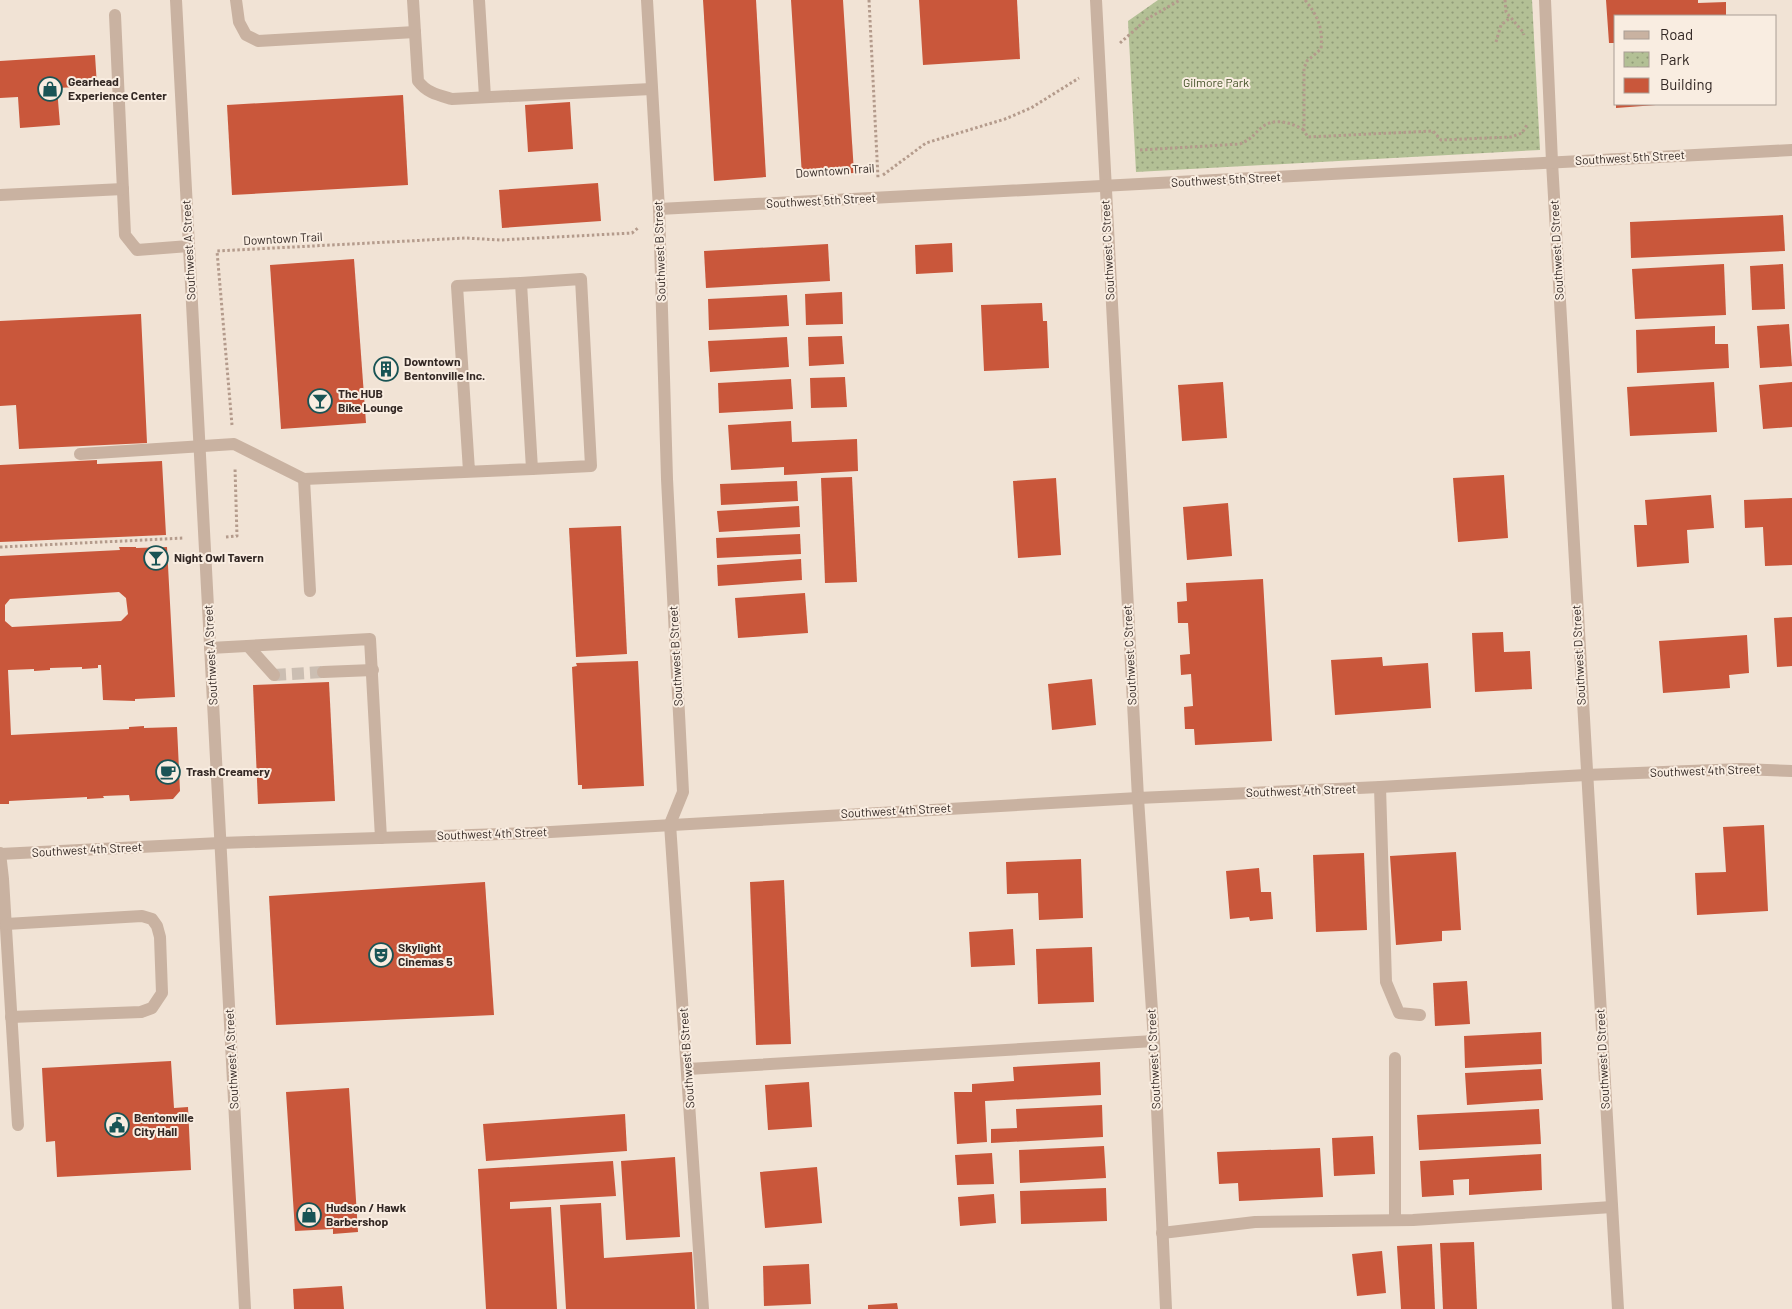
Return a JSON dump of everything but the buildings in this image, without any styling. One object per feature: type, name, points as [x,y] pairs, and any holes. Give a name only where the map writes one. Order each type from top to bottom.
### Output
[{"type":"street","name":"Southwest A Street","points":[[176,0],[245,1309]]},
{"type":"street","points":[[236,0],[239,22],[246,35],[258,41],[415,32]]},
{"type":"street","points":[[413,0],[418,81],[424,89],[434,94],[452,99],[651,89]]},
{"type":"street","points":[[479,0],[485,97]]},
{"type":"street","name":"Southwest B Street","points":[[647,0],[659,209],[667,478],[683,792],[670,824],[703,1309]]},
{"type":"street","name":"Southwest C Street","points":[[1096,0],[1138,798],[1154,1041],[1166,1309]]},
{"type":"street","name":"Southwest D Street","points":[[1545,0],[1552,162],[1586,776],[1618,1309]]},
{"type":"street","points":[[115,15],[125,235],[137,250],[189,246]]},
{"type":"street","name":"Southwest 5th Street","points":[[659,209],[1792,150]]},
{"type":"street","points":[[0,195],[123,189]]},
{"type":"street","points":[[80,454],[234,444],[304,479],[591,466],[581,279],[521,284],[457,286],[469,471]]},
{"type":"street","points":[[521,284],[532,469]]},
{"type":"street","points":[[304,479],[310,591]]},
{"type":"street","points":[[210,648],[370,639],[381,838]]},
{"type":"street","points":[[248,646],[274,675]]},
{"type":"street","points":[[323,672],[373,670]]},
{"type":"street","name":"Southwest 4th Street","points":[[0,854],[220,843],[532,833],[1138,798],[1380,788],[1740,769],[1792,770]]},
{"type":"street","points":[[1380,788],[1386,982],[1399,1013],[1420,1015]]},
{"type":"street","points":[[0,854],[18,1125]]},
{"type":"street","points":[[6,924],[142,916],[152,919],[157,926],[160,937],[162,993],[152,1008],[141,1012],[11,1017]]},
{"type":"street","points":[[688,1069],[1154,1041]]},
{"type":"street","points":[[1395,1058],[1395,1220]]},
{"type":"street","points":[[1162,1233],[1255,1222],[1395,1220],[1612,1206]]},
{"type":"path","points":[[869,0],[878,179]]},
{"type":"path","points":[[1126,38],[1147,19],[1180,0]]},
{"type":"path","points":[[1304,131],[1304,68],[1307,61],[1321,49],[1322,35],[1316,14],[1305,0]]},
{"type":"path","points":[[1505,0],[1506,12],[1523,32],[1524,42]]},
{"type":"path","points":[[1496,42],[1501,25],[1510,18]]},
{"type":"path","name":"Downtown Trail","points":[[868,179],[878,179],[926,143],[1005,119],[1031,108],[1084,75]]},
{"type":"path","points":[[1140,150],[1240,144],[1251,139],[1264,126],[1278,121],[1294,124],[1304,131],[1308,137],[1433,131],[1441,140],[1511,137],[1522,133],[1530,121]]},
{"type":"path","name":"Downtown Trail","points":[[225,536],[237,536],[234,444],[217,251],[465,238],[500,240],[632,233],[644,223]]},
{"type":"path","points":[[0,547],[182,538]]},
{"type":"green space","name":"Gilmore Park","points":[[1158,0],[1532,0],[1540,150],[1136,172],[1128,21]]},
{"type":"tunnel","points":[[274,675],[323,672]]},
{"type":"place","name":"Gearhead Experience Center","points":[[50,89]]},
{"type":"place","name":"Downtown Bentonville Inc.","points":[[386,369]]},
{"type":"place","name":"The HUB Bike Lounge","points":[[320,401]]},
{"type":"place","name":"Night Owl Tavern","points":[[156,558]]},
{"type":"place","name":"Trash Creamery","points":[[168,772]]},
{"type":"place","name":"Skylight Cinemas 5","points":[[381,955]]},
{"type":"place","name":"Bentonville City Hall","points":[[117,1125]]},
{"type":"place","name":"Hudson / Hawk Barbershop","points":[[309,1215]]}]
